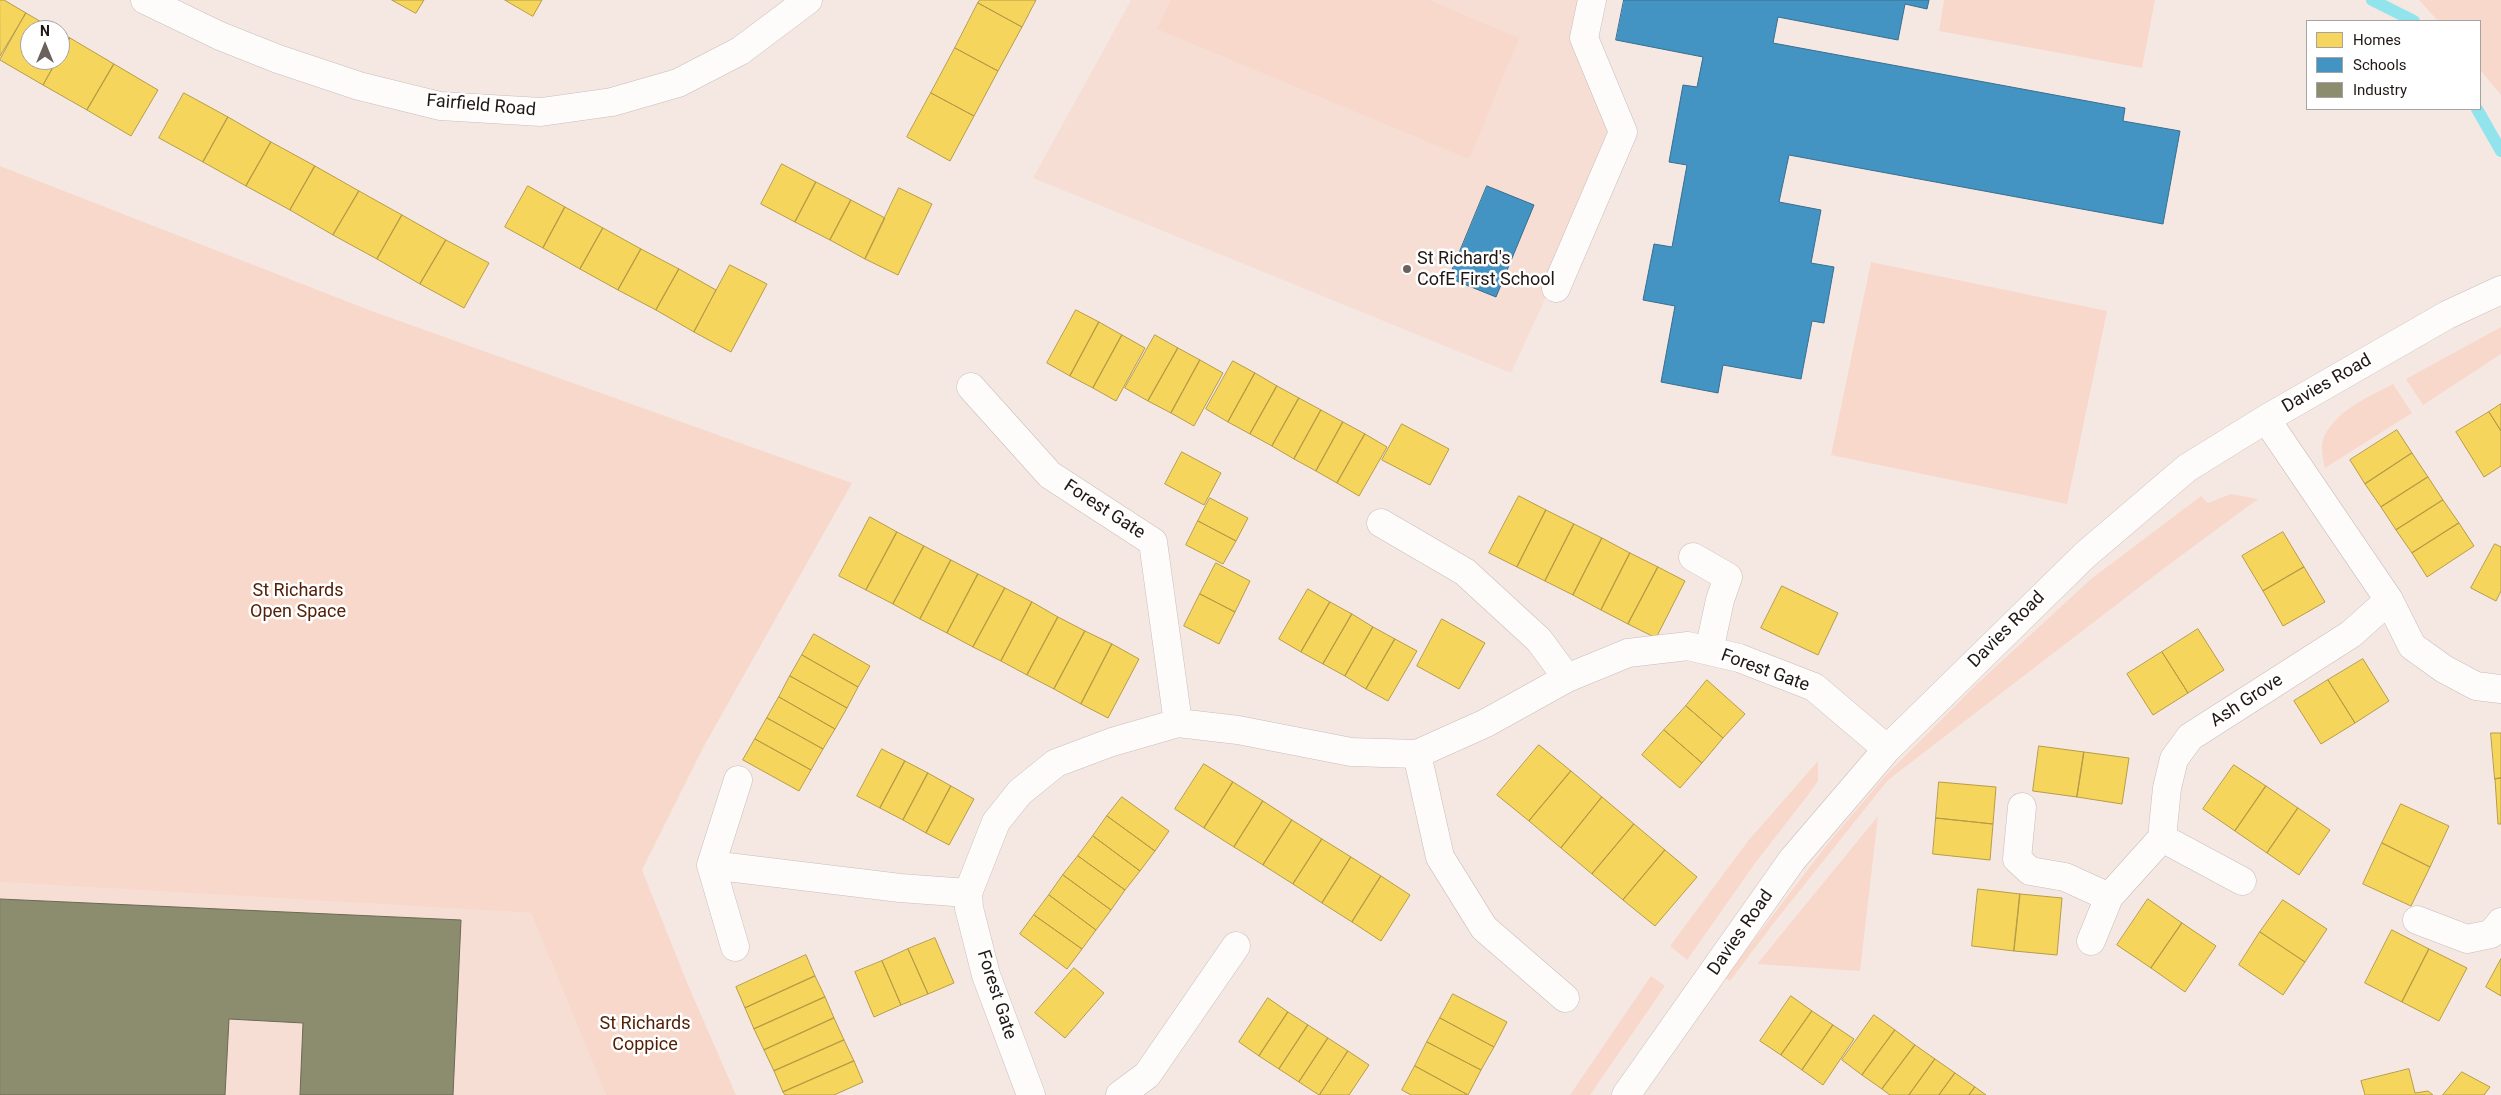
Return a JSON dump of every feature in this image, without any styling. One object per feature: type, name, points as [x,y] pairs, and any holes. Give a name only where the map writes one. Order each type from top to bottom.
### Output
[{"type":"street","name":"Fairfield Road","points":[[148,1],[220,36],[278,59],[359,86],[440,106],[542,112],[612,102],[678,83],[740,51],[808,0]]},
{"type":"street","points":[[1556,288],[1622,132],[1584,38],[1592,0]]},
{"type":"street","name":"Davies Road","points":[[1626,1095],[1792,860],[1887,749],[2085,555],[2187,468],[2266,419],[2448,315],[2501,290]]},
{"type":"street","name":"Forest Gate","points":[[971,387],[1050,475],[1153,542],[1178,723]]},
{"type":"street","points":[[2266,419],[2389,600],[2412,646],[2444,669],[2476,686],[2501,689]]},
{"type":"street","points":[[1381,523],[1465,572],[1539,640],[1567,678]]},
{"type":"street","points":[[1693,558],[1728,577],[1720,600],[1709,651]]},
{"type":"street","name":"Ash Grove","points":[[2162,838],[2167,788],[2174,758],[2190,737],[2351,634],[2389,600]]},
{"type":"street","name":"Forest Gate","points":[[1031,1095],[986,974],[969,908],[968,893],[996,822],[1027,787],[1056,763],[1112,742],[1178,723],[1238,730],[1351,752],[1417,754],[1486,722],[1567,678],[1628,653],[1688,646],[1739,658],[1814,687],[1887,749]]},
{"type":"street","points":[[1417,754],[1440,857],[1484,928],[1565,998]]},
{"type":"street","points":[[735,947],[711,864],[738,780]]},
{"type":"street","points":[[2022,807],[2017,859],[2030,871],[2065,877],[2109,897]]},
{"type":"street","points":[[2091,941],[2109,897],[2162,838],[2242,881]]},
{"type":"street","points":[[711,864],[900,888],[968,893]]},
{"type":"street","points":[[2417,920],[2467,938],[2491,934],[2501,922]]},
{"type":"street","points":[[1120,1095],[1148,1075],[1236,946]]},
{"type":"shaded area","name":"St Richard's CofE First School","points":[[1131,0],[1594,0],[1584,41],[1622,132],[1511,373],[1033,178]]},
{"type":"shaded area","points":[[0,882],[531,913],[606,1095],[0,1095]]},
{"type":"green space","points":[[1171,0],[1429,0],[1519,38],[1469,159],[1157,29]]},
{"type":"green space","points":[[1944,0],[2155,0],[2142,68],[1939,31]]},
{"type":"green space","points":[[2419,0],[2501,0],[2501,95],[2481,71],[2481,20],[2437,20]]},
{"type":"green space","name":"St Richards Open Space","points":[[0,166],[369,310],[852,483],[704,746],[642,870],[688,985],[736,1095],[606,1095],[531,913],[0,882]]},
{"type":"green space","points":[[1871,262],[2107,311],[2067,504],[1831,455]]},
{"type":"green space","points":[[2501,327],[2501,354],[2423,405],[2406,379]]},
{"type":"green space","points":[[2393,384],[2412,413],[2325,468],[2322,444],[2329,428],[2336,419],[2354,405]]},
{"type":"green space","points":[[2231,494],[2258,499],[2167,566],[1888,780],[1730,981],[1725,978],[1825,847],[1885,776],[1977,684],[2091,579],[2201,496],[2208,503]]},
{"type":"green space","points":[[1818,761],[1818,781],[1756,862],[1687,960],[1670,946],[1748,841]]},
{"type":"green space","points":[[1878,816],[1860,971],[1757,964]]},
{"type":"green space","points":[[1651,976],[1665,986],[1590,1095],[1570,1095]]},
{"type":"building: Homes","points":[[0,0],[4,0],[26,13],[20,20],[0,56]]},
{"type":"building: Homes","points":[[392,0],[424,0],[416,13]]},
{"type":"building: Homes","points":[[505,0],[542,0],[533,16]]},
{"type":"building: Homes","points":[[980,0],[1036,0],[1022,27],[978,3]]},
{"type":"building: Homes","points":[[978,3],[1022,27],[998,71],[955,48]]},
{"type":"building: Homes","points":[[26,13],[38,20],[22,20]]},
{"type":"building: Homes","points":[[20,24],[20,70],[51,70],[43,85],[0,60]]},
{"type":"building: Homes","points":[[70,38],[114,64],[87,110],[43,85],[51,70],[70,70]]},
{"type":"building: Homes","points":[[955,48],[998,71],[974,116],[931,93]]},
{"type":"building: Homes","points":[[114,64],[158,90],[131,136],[87,110]]},
{"type":"building: Homes","points":[[184,93],[228,117],[203,162],[159,138]]},
{"type":"building: Homes","points":[[931,93],[974,116],[950,161],[907,137]]},
{"type":"building: Homes","points":[[228,117],[271,142],[246,186],[203,162]]},
{"type":"building: Homes","points":[[271,142],[315,166],[290,210],[246,186]]},
{"type":"building: Homes","points":[[782,164],[816,182],[795,222],[761,204]]},
{"type":"building: Homes","points":[[315,166],[359,191],[333,235],[290,210]]},
{"type":"building: Homes","points":[[816,182],[851,200],[830,240],[795,222]]},
{"type":"building: Homes","points":[[528,186],[565,207],[543,248],[505,227]]},
{"type":"building: Homes","points":[[899,188],[932,204],[898,275],[865,259]]},
{"type":"building: Homes","points":[[359,191],[402,215],[377,259],[333,235]]},
{"type":"building: Homes","points":[[851,200],[885,218],[865,259],[830,240]]},
{"type":"building: Homes","points":[[565,207],[603,228],[580,269],[543,248]]},
{"type":"building: Homes","points":[[402,215],[446,240],[420,284],[377,259]]},
{"type":"building: Homes","points":[[603,228],[641,249],[618,290],[580,269]]},
{"type":"building: Homes","points":[[446,240],[489,263],[464,308],[420,284]]},
{"type":"building: Homes","points":[[641,249],[679,269],[656,310],[618,290]]},
{"type":"building: Homes","points":[[730,265],[767,284],[731,352],[694,332]]},
{"type":"building: Homes","points":[[679,269],[716,290],[694,332],[656,310]]},
{"type":"building: Homes","points":[[1076,310],[1099,322],[1070,376],[1047,363]]},
{"type":"building: Homes","points":[[1099,322],[1122,335],[1093,388],[1070,376]]},
{"type":"building: Homes","points":[[1122,335],[1145,348],[1116,401],[1093,388]]},
{"type":"building: Homes","points":[[1155,335],[1178,348],[1148,401],[1125,388]]},
{"type":"building: Homes","points":[[1178,348],[1200,360],[1171,413],[1148,401]]},
{"type":"building: Homes","points":[[1200,360],[1223,373],[1194,426],[1171,413]]},
{"type":"building: Homes","points":[[1233,361],[1255,373],[1228,422],[1206,409]]},
{"type":"building: Homes","points":[[1255,373],[1277,386],[1250,434],[1228,422]]},
{"type":"building: Homes","points":[[1277,386],[1299,398],[1272,446],[1250,434]]},
{"type":"building: Homes","points":[[1299,398],[1321,410],[1294,459],[1272,446]]},
{"type":"building: Homes","points":[[2501,404],[2501,431],[2489,412]]},
{"type":"building: Homes","points":[[1321,410],[1343,422],[1316,471],[1294,459]]},
{"type":"building: Homes","points":[[2489,412],[2501,431],[2501,466],[2484,477],[2456,432]]},
{"type":"building: Homes","points":[[1343,422],[1365,434],[1337,483],[1316,471]]},
{"type":"building: Homes","points":[[1402,424],[1449,449],[1430,485],[1382,460]]},
{"type":"building: Homes","points":[[2397,430],[2412,453],[2365,484],[2350,460]]},
{"type":"building: Homes","points":[[1365,434],[1387,447],[1359,496],[1337,483]]},
{"type":"building: Homes","points":[[1182,452],[1221,473],[1204,505],[1165,484]]},
{"type":"building: Homes","points":[[2412,453],[2428,477],[2381,507],[2365,484]]},
{"type":"building: Homes","points":[[2428,477],[2443,500],[2396,530],[2381,507]]},
{"type":"building: Homes","points":[[1519,496],[1546,510],[1517,567],[1489,553]]},
{"type":"building: Homes","points":[[1210,498],[1248,518],[1236,541],[1198,521]]},
{"type":"building: Homes","points":[[2443,500],[2459,523],[2412,553],[2396,530]]},
{"type":"building: Homes","points":[[1546,510],[1574,524],[1545,581],[1517,567]]},
{"type":"building: Homes","points":[[870,517],[897,532],[866,590],[839,576]]},
{"type":"building: Homes","points":[[1198,521],[1236,541],[1223,564],[1186,545]]},
{"type":"building: Homes","points":[[2459,523],[2474,546],[2427,577],[2412,553]]},
{"type":"building: Homes","points":[[1574,524],[1602,538],[1573,595],[1545,581]]},
{"type":"building: Homes","points":[[897,532],[924,546],[893,604],[866,590]]},
{"type":"building: Homes","points":[[2283,532],[2304,567],[2263,591],[2242,556]]},
{"type":"building: Homes","points":[[1602,538],[1630,553],[1601,610],[1573,595]]},
{"type":"building: Homes","points":[[2495,544],[2501,547],[2501,591],[2496,601],[2471,588]]},
{"type":"building: Homes","points":[[924,546],[951,560],[920,619],[893,604]]},
{"type":"building: Homes","points":[[1630,553],[1658,567],[1628,624],[1601,610]]},
{"type":"building: Homes","points":[[951,560],[978,574],[947,633],[920,619]]},
{"type":"building: Homes","points":[[1216,563],[1250,581],[1235,612],[1200,594]]},
{"type":"building: Homes","points":[[1658,567],[1685,581],[1656,638],[1628,624]]},
{"type":"building: Homes","points":[[2304,567],[2325,602],[2283,626],[2263,591]]},
{"type":"building: Homes","points":[[978,574],[1005,588],[973,647],[947,633]]},
{"type":"building: Homes","points":[[1782,586],[1838,613],[1818,655],[1761,628]]},
{"type":"building: Homes","points":[[1005,588],[1032,602],[1001,661],[973,647]]},
{"type":"building: Homes","points":[[1308,589],[1330,602],[1301,652],[1279,639]]},
{"type":"building: Homes","points":[[1200,594],[1235,612],[1219,644],[1184,626]]},
{"type":"building: Homes","points":[[1032,602],[1058,617],[1027,675],[1001,661]]},
{"type":"building: Homes","points":[[1330,602],[1352,614],[1323,664],[1301,652]]},
{"type":"building: Homes","points":[[1352,614],[1373,627],[1345,676],[1323,664]]},
{"type":"building: Homes","points":[[1058,617],[1085,631],[1054,689],[1027,675]]},
{"type":"building: Homes","points":[[1442,619],[1485,643],[1459,689],[1417,666]]},
{"type":"building: Homes","points":[[1373,627],[1395,639],[1366,689],[1345,676]]},
{"type":"building: Homes","points":[[2198,629],[2224,670],[2188,693],[2162,652]]},
{"type":"building: Homes","points":[[1085,631],[1112,644],[1081,704],[1054,689]]},
{"type":"building: Homes","points":[[814,634],[870,666],[858,687],[802,655]]},
{"type":"building: Homes","points":[[1395,639],[1417,651],[1388,701],[1366,689]]},
{"type":"building: Homes","points":[[1112,644],[1139,659],[1108,718],[1081,704]]},
{"type":"building: Homes","points":[[2162,652],[2188,693],[2153,715],[2127,674]]},
{"type":"building: Homes","points":[[802,655],[858,687],[847,708],[790,676]]},
{"type":"building: Homes","points":[[2363,659],[2389,701],[2355,723],[2328,680]]},
{"type":"building: Homes","points":[[790,676],[847,708],[835,729],[779,697]]},
{"type":"building: Homes","points":[[1707,680],[1745,714],[1723,738],[1686,706]]},
{"type":"building: Homes","points":[[2328,680],[2355,723],[2321,744],[2294,701]]},
{"type":"building: Homes","points":[[779,697],[835,729],[823,749],[767,718]]},
{"type":"building: Homes","points":[[1686,706],[1723,738],[1702,763],[1664,730]]},
{"type":"building: Homes","points":[[767,718],[823,749],[811,770],[755,739]]},
{"type":"building: Homes","points":[[1664,730],[1702,763],[1680,788],[1642,755]]},
{"type":"building: Homes","points":[[2491,733],[2501,733],[2501,778],[2495,779]]},
{"type":"building: Homes","points":[[755,739],[811,770],[799,791],[743,760]]},
{"type":"building: Homes","points":[[1539,745],[1571,771],[1529,821],[1497,795]]},
{"type":"building: Homes","points":[[2039,746],[2084,752],[2077,797],[2033,791]]},
{"type":"building: Homes","points":[[882,749],[905,761],[880,808],[857,796]]},
{"type":"building: Homes","points":[[2084,752],[2129,758],[2122,804],[2077,797]]},
{"type":"building: Homes","points":[[905,761],[928,773],[903,820],[880,808]]},
{"type":"building: Homes","points":[[1204,764],[1233,782],[1204,828],[1175,809]]},
{"type":"building: Homes","points":[[2234,765],[2266,786],[2235,831],[2203,809]]},
{"type":"building: Homes","points":[[1571,771],[1602,797],[1561,848],[1529,821]]},
{"type":"building: Homes","points":[[928,773],[951,786],[926,833],[903,820]]},
{"type":"building: Homes","points":[[2501,778],[2501,824],[2498,824],[2495,779]]},
{"type":"building: Homes","points":[[1233,782],[1263,801],[1234,847],[1204,828]]},
{"type":"building: Homes","points":[[1939,782],[1996,787],[1993,824],[1936,818]]},
{"type":"building: Homes","points":[[951,786],[974,799],[949,845],[926,833]]},
{"type":"building: Homes","points":[[2266,786],[2298,808],[2267,853],[2235,831]]},
{"type":"building: Homes","points":[[1122,797],[1169,831],[1155,851],[1107,816]]},
{"type":"building: Homes","points":[[1602,797],[1634,824],[1592,874],[1561,848]]},
{"type":"building: Homes","points":[[1263,801],[1292,820],[1263,865],[1234,847]]},
{"type":"building: Homes","points":[[2401,804],[2449,826],[2430,867],[2382,843]]},
{"type":"building: Homes","points":[[2298,808],[2330,830],[2299,875],[2267,853]]},
{"type":"building: Homes","points":[[1107,816],[1155,851],[1140,871],[1093,836]]},
{"type":"building: Homes","points":[[1936,818],[1993,824],[1990,860],[1933,854]]},
{"type":"building: Homes","points":[[1292,820],[1322,839],[1293,884],[1263,865]]},
{"type":"building: Homes","points":[[1634,824],[1665,850],[1623,900],[1592,874]]},
{"type":"building: Homes","points":[[1093,836],[1140,871],[1125,890],[1078,856]]},
{"type":"building: Homes","points":[[1322,839],[1351,857],[1322,903],[1293,884]]},
{"type":"building: Homes","points":[[2382,843],[2430,867],[2411,906],[2363,884]]},
{"type":"building: Homes","points":[[1665,850],[1697,877],[1655,926],[1623,900]]},
{"type":"building: Homes","points":[[1078,856],[1125,890],[1111,910],[1063,875]]},
{"type":"building: Homes","points":[[1351,857],[1381,876],[1352,922],[1322,903]]},
{"type":"building: Homes","points":[[1063,875],[1111,910],[1096,930],[1049,895]]},
{"type":"building: Homes","points":[[1381,876],[1410,895],[1381,941],[1352,922]]},
{"type":"building: Homes","points":[[1978,889],[2020,894],[2014,951],[1972,946]]},
{"type":"building: Homes","points":[[2020,894],[2062,898],[2057,955],[2014,951]]},
{"type":"building: Homes","points":[[1049,895],[1096,930],[1082,949],[1034,915]]},
{"type":"building: Homes","points":[[2148,899],[2182,923],[2151,968],[2117,945]]},
{"type":"building: Homes","points":[[2283,900],[2327,929],[2305,962],[2260,932]]},
{"type":"building: Homes","points":[[1034,915],[1082,949],[1067,969],[1020,934]]},
{"type":"building: Homes","points":[[2182,923],[2216,946],[2185,992],[2151,968]]},
{"type":"building: Homes","points":[[2392,930],[2429,949],[2402,1002],[2365,983]]},
{"type":"building: Homes","points":[[2260,932],[2305,962],[2283,995],[2239,965]]},
{"type":"building: Homes","points":[[935,938],[954,983],[928,994],[908,949]]},
{"type":"building: Homes","points":[[908,949],[928,994],[901,1005],[882,961]]},
{"type":"building: Homes","points":[[2429,949],[2467,968],[2439,1021],[2402,1002]]},
{"type":"building: Homes","points":[[806,955],[815,976],[745,1008],[736,987]]},
{"type":"building: Homes","points":[[2501,959],[2501,996],[2486,987]]},
{"type":"building: Homes","points":[[882,961],[901,1005],[874,1017],[855,972]]},
{"type":"building: Homes","points":[[1074,968],[1104,993],[1065,1038],[1035,1013]]},
{"type":"building: Homes","points":[[815,976],[825,997],[754,1029],[745,1008]]},
{"type":"building: Homes","points":[[1453,994],[1507,1022],[1494,1047],[1440,1018]]},
{"type":"building: Homes","points":[[1791,996],[1812,1011],[1781,1055],[1760,1041]]},
{"type":"building: Homes","points":[[825,997],[834,1018],[764,1050],[754,1029]]},
{"type":"building: Homes","points":[[1268,998],[1288,1012],[1259,1056],[1239,1042]]},
{"type":"building: Homes","points":[[1812,1011],[1833,1025],[1802,1070],[1781,1055]]},
{"type":"building: Homes","points":[[1288,1012],[1308,1025],[1279,1069],[1259,1056]]},
{"type":"building: Homes","points":[[1874,1015],[1895,1030],[1862,1075],[1842,1060]]},
{"type":"building: Homes","points":[[834,1018],[844,1040],[774,1071],[764,1050]]},
{"type":"building: Homes","points":[[1440,1018],[1494,1047],[1481,1070],[1427,1042]]},
{"type":"building: Homes","points":[[1308,1025],[1328,1038],[1299,1082],[1279,1069]]},
{"type":"building: Homes","points":[[1833,1025],[1854,1039],[1823,1085],[1802,1070]]},
{"type":"building: Homes","points":[[1895,1030],[1915,1045],[1882,1089],[1862,1075]]},
{"type":"building: Homes","points":[[1328,1038],[1348,1051],[1319,1095],[1299,1082]]},
{"type":"building: Homes","points":[[844,1040],[854,1061],[783,1092],[774,1071]]},
{"type":"building: Homes","points":[[1427,1042],[1481,1070],[1468,1095],[1415,1066]]},
{"type":"building: Homes","points":[[1915,1045],[1935,1059],[1909,1095],[1890,1095],[1882,1089]]},
{"type":"building: Homes","points":[[1348,1051],[1369,1065],[1349,1095],[1320,1095]]},
{"type":"building: Homes","points":[[1935,1059],[1955,1073],[1939,1095],[1909,1095]]},
{"type":"building: Homes","points":[[854,1061],[863,1082],[834,1095],[785,1095],[783,1092]]},
{"type":"building: Homes","points":[[1415,1066],[1468,1095],[1411,1095],[1402,1090]]},
{"type":"building: Homes","points":[[2409,1069],[2415,1093],[2428,1091],[2433,1095],[2365,1095],[2361,1081]]},
{"type":"building: Homes","points":[[2462,1072],[2490,1087],[2484,1095],[2443,1095]]},
{"type":"building: Homes","points":[[1955,1073],[1975,1087],[1969,1095],[1939,1095]]},
{"type":"building: Homes","points":[[1975,1087],[1986,1095],[1969,1095]]},
{"type":"building: Schools","points":[[1624,0],[1929,0],[1927,9],[1905,4],[1898,40],[1778,17],[1773,43],[2125,108],[2123,121],[2180,131],[2163,224],[1789,155],[1779,202],[1821,210],[1811,263],[1834,267],[1824,323],[1812,321],[1801,379],[1723,365],[1718,393],[1661,382],[1675,306],[1643,300],[1654,244],[1672,247],[1687,165],[1669,162],[1683,85],[1697,87],[1703,57],[1616,40]]},
{"type":"building: Schools","points":[[1487,186],[1534,205],[1496,297],[1449,278]]},
{"type":"building: Industry","points":[[0,899],[461,920],[453,1095],[300,1095],[303,1023],[229,1019],[225,1095],[0,1095]]},
{"type":"waterway","points":[[2372,0],[2412,20]]},
{"type":"waterway","points":[[2478,110],[2501,151]]},
{"type":"place","name":"St Richard's CofE First School","points":[[1407,269]]},
{"type":"park label","name":"St Richards Coppice","points":[[645,1034]]}]
